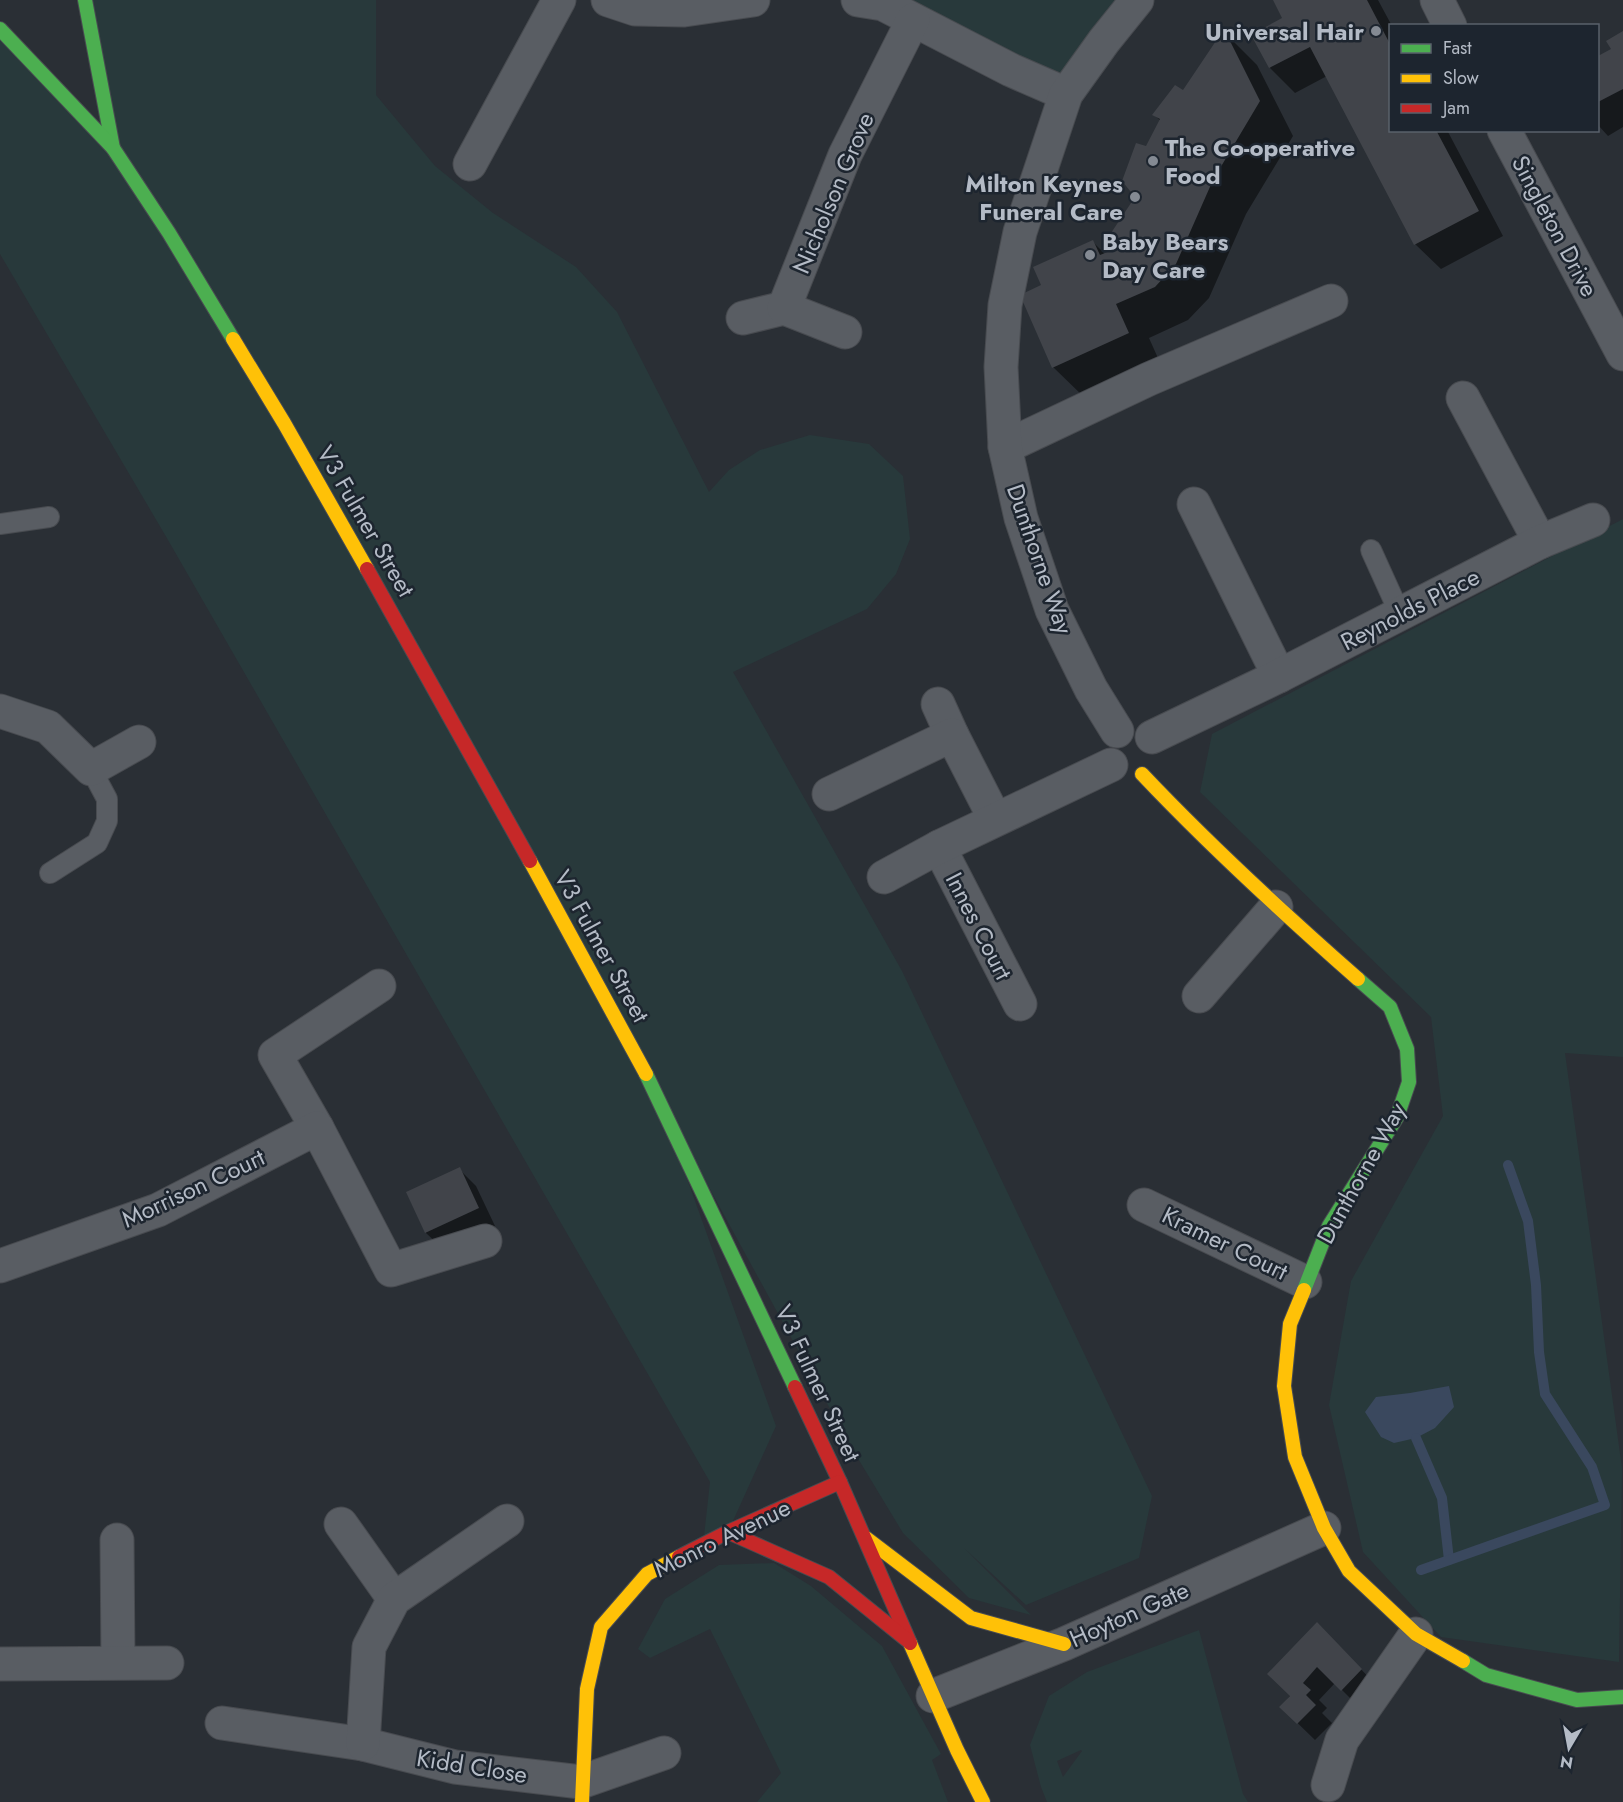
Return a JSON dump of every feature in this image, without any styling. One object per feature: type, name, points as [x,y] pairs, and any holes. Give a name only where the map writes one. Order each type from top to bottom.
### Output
[{"type":"street","name":"V3 Fulmer Street","points":[[85,0],[113,148]]},
{"type":"street","points":[[470,164],[559,0]]},
{"type":"street","points":[[608,0],[635,9],[684,10],[753,0]]},
{"type":"street","name":"Dunthorne Way","points":[[1117,730],[1091,689],[1052,610],[1021,518],[1005,447],[1001,366],[1005,305],[1020,232],[1066,94],[1104,40],[1137,0]]},
{"type":"street","points":[[1437,0],[1449,24]]},
{"type":"street","points":[[875,2],[1011,70],[1066,94]]},
{"type":"street","name":"Nicholson Grove","points":[[784,308],[845,155],[913,20]]},
{"type":"street","name":"V3 Fulmer Street","points":[[0,29],[113,148],[169,233],[284,423],[456,726],[651,1083],[840,1482],[957,1750],[983,1802]]},
{"type":"street","name":"Singleton Drive","points":[[1505,132],[1623,354]]},
{"type":"street","points":[[1005,447],[1149,378],[1331,301]]},
{"type":"street","points":[[743,318],[784,308],[845,332]]},
{"type":"street","points":[[1463,398],[1540,542]]},
{"type":"street","points":[[1194,504],[1279,676]]},
{"type":"street","name":"Reynolds Place","points":[[1152,737],[1279,676],[1540,542],[1593,520]]},
{"type":"street","points":[[938,704],[995,819]]},
{"type":"street","points":[[0,711],[48,727],[91,769],[139,742]]},
{"type":"street","points":[[1137,727],[1145,730],[1152,737],[1157,754],[1154,763],[1142,774],[1130,776],[1121,774],[1107,758],[1110,737],[1117,730],[1137,727]]},
{"type":"street","points":[[829,794],[952,735]]},
{"type":"street","name":"Innes Court","points":[[884,877],[995,819],[1111,765]]},
{"type":"street","name":"Dunthorne Way","points":[[1142,774],[1276,907],[1390,1007],[1407,1049],[1409,1082],[1397,1117],[1329,1226],[1290,1324],[1284,1386],[1295,1457],[1324,1528],[1349,1571],[1416,1634],[1486,1675],[1577,1700],[1623,1697]]},
{"type":"street","name":"Innes Court","points":[[939,847],[1020,1004]]},
{"type":"street","points":[[1199,996],[1276,907]]},
{"type":"street","points":[[379,986],[275,1055],[317,1128],[391,1270],[485,1241]]},
{"type":"street","name":"Morrison Court","points":[[0,1266],[158,1209],[317,1128]]},
{"type":"street","name":"Kramer Court","points":[[1144,1204],[1305,1282]]},
{"type":"street","name":"Monro Avenue","points":[[582,1792],[587,1689],[601,1627],[647,1574],[728,1532],[840,1482]]},
{"type":"street","points":[[363,1744],[369,1647],[394,1599],[507,1521]]},
{"type":"street","points":[[341,1524],[394,1599]]},
{"type":"street","name":"Hoyton Gate","points":[[933,1696],[1065,1644],[1324,1528]]},
{"type":"street","points":[[728,1532],[829,1577],[911,1643]]},
{"type":"street","points":[[864,1537],[971,1618],[1065,1644]]},
{"type":"street","points":[[117,1540],[118,1662]]},
{"type":"street","points":[[1328,1785],[1342,1740],[1416,1634]]},
{"type":"street","points":[[0,1664],[166,1663]]},
{"type":"street","name":"Kidd Close","points":[[222,1723],[363,1744],[455,1767],[582,1792]]},
{"type":"street","points":[[582,1792],[664,1753]]},
{"type":"lane","points":[[0,524],[49,517]]},
{"type":"lane","points":[[1371,550],[1400,614]]},
{"type":"lane","points":[[50,873],[97,843],[106,821],[107,799],[91,769]]},
{"type":"shaded area","points":[[85,0],[376,0],[376,95],[435,166],[493,213],[576,267],[617,312],[709,492],[729,470],[760,450],[810,435],[869,444],[903,476],[910,539],[896,574],[867,609],[733,672],[902,971],[1152,1496],[1139,1558],[1026,1605],[964,1548],[1031,1615],[969,1598],[903,1533],[851,1447],[654,1087],[776,1426],[728,1532],[703,1545],[710,1482],[168,540],[0,254],[0,29],[112,147]]},
{"type":"shaded area","points":[[906,0],[1137,0],[1066,94]]},
{"type":"shaded area","points":[[1623,519],[1623,1057],[1565,1053],[1622,1468],[1619,1662],[1441,1637],[1363,1552],[1329,1405],[1351,1281],[1443,1116],[1431,1017],[1200,792],[1212,734]]},
{"type":"shaded area","points":[[774,1563],[811,1586],[882,1646],[941,1754],[932,1760],[948,1802],[757,1802],[781,1773],[710,1629],[650,1658],[638,1649],[665,1599],[719,1565]]},
{"type":"shaded area","points":[[1199,1630],[1243,1794],[1248,1802],[1047,1802],[1030,1745],[1049,1696],[1087,1672]],"holes":[[[1082,1751],[1063,1777],[1057,1761]]]},
{"type":"water","points":[[1449,1386],[1454,1407],[1435,1428],[1416,1438],[1394,1443],[1381,1437],[1365,1412],[1376,1397]]},
{"type":"building","points":[[1273,0],[1367,0],[1389,42],[1389,132],[1437,132],[1479,211],[1414,245],[1310,47],[1269,68],[1251,35],[1282,18]]},
{"type":"building","points":[[1224,29],[1260,101],[1213,180],[1176,264],[1155,287],[1116,304],[1129,333],[1052,368],[1020,295],[1041,285],[1033,267],[1093,240],[1100,255],[1115,249],[1109,236],[1135,197],[1122,181],[1136,143],[1146,146],[1160,119],[1152,115],[1175,85],[1183,90]]},
{"type":"building","points":[[1623,31],[1623,89],[1599,101],[1599,55],[1611,49],[1606,41]]},
{"type":"building","points":[[460,1167],[479,1208],[425,1233],[406,1192]]},
{"type":"building","points":[[1317,1622],[1362,1669],[1341,1691],[1317,1667],[1303,1683],[1311,1690],[1306,1695],[1316,1705],[1297,1724],[1279,1707],[1290,1696],[1267,1674]]},
{"type":"waterway","points":[[1421,1570],[1605,1505],[1592,1467],[1545,1394],[1539,1352],[1536,1285],[1528,1221],[1508,1165]]},
{"type":"waterway","points":[[1416,1438],[1442,1498],[1449,1560]]},
{"type":"traffic: fast","points":[[85,0],[113,148]]},
{"type":"traffic: fast","points":[[0,29],[113,148],[169,233],[233,339]]},
{"type":"traffic: fast","points":[[1304,1290],[1329,1226],[1397,1117],[1409,1082],[1407,1049],[1390,1007],[1358,979]]},
{"type":"traffic: fast","points":[[646,1074],[795,1387]]},
{"type":"traffic: fast","points":[[1463,1661],[1486,1675],[1577,1700],[1623,1697]]},
{"type":"traffic: slow","points":[[233,339],[367,569]]},
{"type":"traffic: slow","points":[[1142,774],[1247,879],[1358,979]]},
{"type":"traffic: slow","points":[[530,861],[646,1074]]},
{"type":"traffic: slow","points":[[1304,1290],[1290,1324],[1284,1386],[1295,1457],[1324,1528],[1349,1571],[1416,1634],[1463,1661]]},
{"type":"traffic: slow","points":[[866,1538],[971,1618],[1064,1644]]},
{"type":"traffic: slow","points":[[582,1802],[587,1689],[601,1627],[647,1574],[679,1557]]},
{"type":"traffic: slow","points":[[910,1643],[957,1750],[983,1802]]},
{"type":"traffic: jam","points":[[367,569],[530,861]]},
{"type":"traffic: jam","points":[[795,1387],[840,1482],[910,1643]]},
{"type":"traffic: jam","points":[[679,1557],[728,1532],[840,1482]]},
{"type":"traffic: jam","points":[[728,1532],[829,1577],[907,1640]]},
{"type":"place","name":"Universal Hair","points":[[1376,31]]},
{"type":"place","name":"The Co-operative Food","points":[[1153,161]]},
{"type":"place","name":"Milton Keynes Funeral Care","points":[[1135,197]]},
{"type":"place","name":"Baby Bears Day Care","points":[[1090,255]]}]
